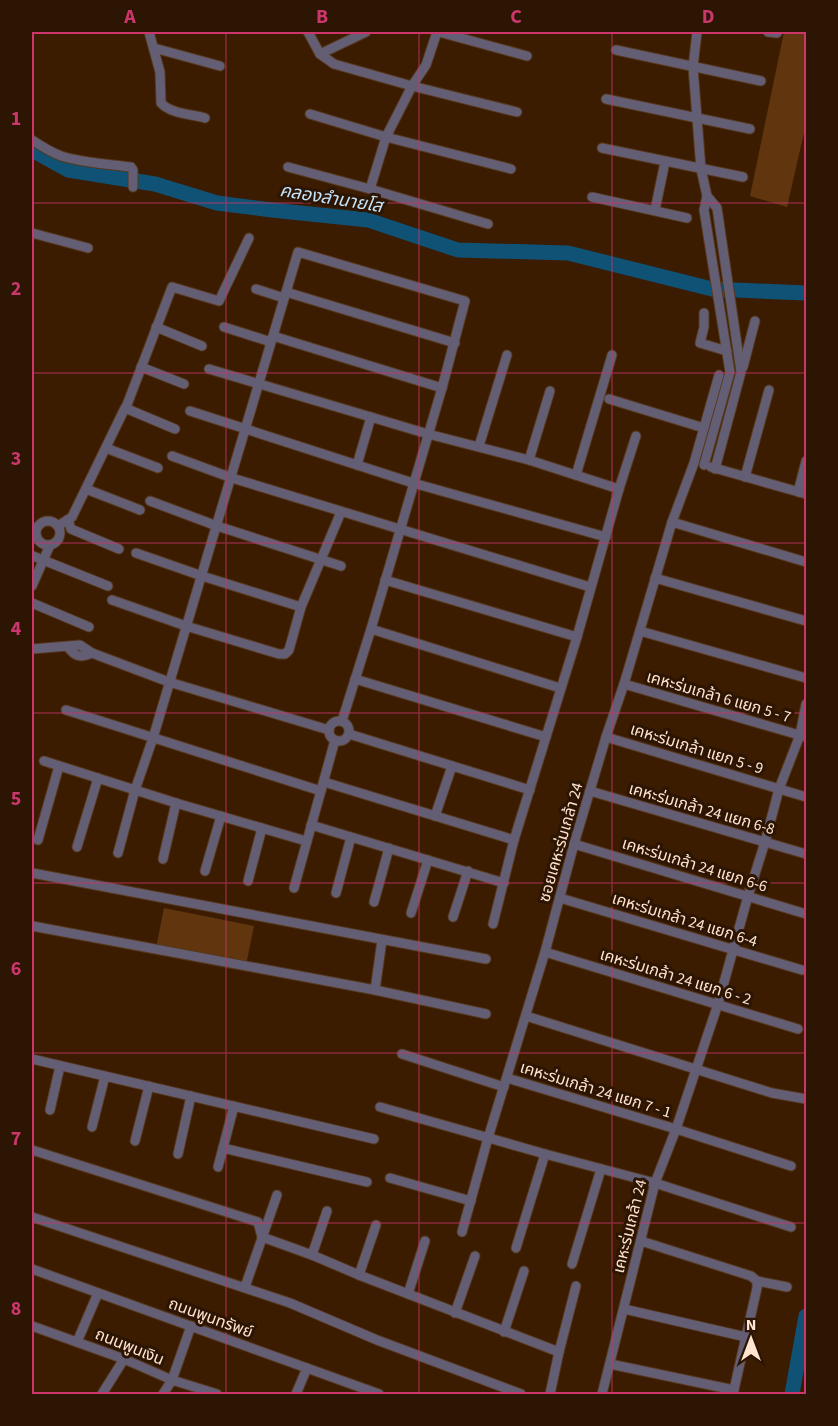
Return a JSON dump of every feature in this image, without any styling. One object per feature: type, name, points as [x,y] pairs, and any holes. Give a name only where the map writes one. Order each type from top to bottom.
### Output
[{"type":"street","points":[[149,32],[160,72],[161,103],[172,110],[205,118]]},
{"type":"street","points":[[308,32],[320,54],[334,64],[517,112]]},
{"type":"street","points":[[320,54],[366,32]]},
{"type":"street","points":[[370,189],[386,137],[412,86],[426,65],[438,32],[527,56]]},
{"type":"street","points":[[697,32],[693,67],[701,169],[707,196],[704,210],[730,372],[699,464]]},
{"type":"street","points":[[154,48],[220,66]]},
{"type":"street","points":[[616,50],[761,81]]},
{"type":"street","points":[[606,99],[750,129]]},
{"type":"street","points":[[309,114],[386,137],[511,169]]},
{"type":"street","points":[[32,140],[69,158],[131,167],[133,186]]},
{"type":"street","points":[[602,148],[743,177]]},
{"type":"street","points":[[655,210],[665,162]]},
{"type":"street","points":[[288,167],[488,224]]},
{"type":"street","points":[[707,196],[717,208],[741,372]]},
{"type":"street","points":[[592,197],[687,218]]},
{"type":"street","points":[[32,233],[88,248]]},
{"type":"street","points":[[57,526],[72,517],[125,410],[172,287],[219,301],[249,238]]},
{"type":"street","points":[[118,853],[135,790],[153,738],[232,478],[258,384],[300,252],[464,300],[465,303],[442,388],[342,721]]},
{"type":"street","points":[[256,289],[285,295],[454,343]]},
{"type":"street","points":[[704,313],[700,344],[739,359]]},
{"type":"street","points":[[715,469],[755,321]]},
{"type":"street","points":[[156,327],[202,346]]},
{"type":"street","points":[[224,327],[442,388]]},
{"type":"street","points":[[479,447],[507,355]]},
{"type":"street","points":[[576,476],[612,355]]},
{"type":"street","points":[[141,367],[184,384]]},
{"type":"street","points":[[209,369],[428,434],[529,460],[619,489]]},
{"type":"street","points":[[699,464],[704,428],[719,375]]},
{"type":"street","points":[[529,460],[550,390]]},
{"type":"street","points":[[746,477],[769,390]]},
{"type":"street","points":[[609,399],[704,428]]},
{"type":"street","points":[[125,410],[125,408],[175,429]]},
{"type":"street","points":[[190,411],[413,483],[606,537]]},
{"type":"street","points":[[357,465],[371,417]]},
{"type":"street","points":[[493,924],[514,840],[636,436]]},
{"type":"street","points":[[106,448],[158,468]]},
{"type":"street","points":[[172,456],[232,478],[590,587]]},
{"type":"street","points":[[699,464],[802,493],[807,461]]},
{"type":"street","name":"ซอยเคหะร่มเกล้า 24","points":[[462,1232],[545,952],[574,844],[672,522],[699,464]]},
{"type":"street","points":[[86,489],[140,510]]},
{"type":"street","points":[[150,501],[217,526],[341,566]]},
{"type":"street","points":[[111,600],[186,626],[285,654],[289,650],[301,607],[342,512]]},
{"type":"street","points":[[68,520],[71,529],[119,549]]},
{"type":"street","points":[[53,522],[60,531],[59,539],[50,545],[40,542],[36,531],[40,524],[53,522]]},
{"type":"street","points":[[672,522],[807,562]]},
{"type":"street","points":[[40,542],[32,557],[108,586]]},
{"type":"street","points":[[32,586],[50,545]]},
{"type":"street","points":[[136,553],[301,607]]},
{"type":"street","points":[[655,578],[807,621]]},
{"type":"street","points":[[385,580],[577,637]]},
{"type":"street","points":[[32,603],[89,627]]},
{"type":"street","points":[[371,629],[560,688]]},
{"type":"street","points":[[640,631],[807,678]]},
{"type":"street","points":[[32,649],[80,645],[92,652],[169,682],[329,730]]},
{"type":"street","points":[[68,647],[72,654],[79,656],[92,652]]},
{"type":"street","points":[[355,679],[546,737]]},
{"type":"street","name":"เคหะร่มเกล้า 6 แยก 5 - 7","points":[[624,684],[803,736]]},
{"type":"street","name":"เคหะร่มเกล้า 24","points":[[602,1395],[655,1183],[676,1129],[718,1004],[779,789],[803,736],[807,704]]},
{"type":"street","points":[[66,710],[153,738],[514,840]]},
{"type":"street","points":[[342,721],[349,726],[349,734],[344,741],[331,738],[329,730],[333,722],[342,721]]},
{"type":"street","points":[[349,734],[530,790]]},
{"type":"street","name":"เคหะร่มเกล้า แยก 5 - 9","points":[[606,737],[807,797]]},
{"type":"street","points":[[294,888],[335,740]]},
{"type":"street","points":[[44,761],[306,841]]},
{"type":"street","points":[[38,840],[59,766]]},
{"type":"street","points":[[435,816],[452,766]]},
{"type":"street","points":[[77,847],[98,778]]},
{"type":"street","name":"เคหะร่มเกล้า 24 แยก 6-8","points":[[590,791],[807,854]]},
{"type":"street","points":[[163,859],[176,803]]},
{"type":"street","points":[[205,871],[221,816]]},
{"type":"street","points":[[311,825],[504,883]]},
{"type":"street","points":[[248,880],[262,828]]},
{"type":"street","points":[[336,893],[351,837]]},
{"type":"street","name":"เคหะร่มเกล้า 24 แยก 6-6","points":[[574,844],[807,914]]},
{"type":"street","points":[[374,902],[389,848]]},
{"type":"street","points":[[411,913],[428,860]]},
{"type":"street","points":[[453,917],[468,871]]},
{"type":"street","points":[[32,873],[486,959]]},
{"type":"street","name":"เคหะร่มเกล้า 24 แยก 6-4","points":[[560,897],[802,970]]},
{"type":"street","points":[[32,926],[375,990],[486,1014]]},
{"type":"street","points":[[375,990],[382,940]]},
{"type":"street","name":"เคหะร่มเกล้า 24 แยก 6 - 2","points":[[545,952],[798,1029]]},
{"type":"street","points":[[526,1016],[772,1093],[804,1099]]},
{"type":"street","name":"เคหะร่มเกล้า 24 แยก 7 - 1","points":[[402,1054],[676,1129],[791,1166]]},
{"type":"street","points":[[32,1059],[374,1139]]},
{"type":"street","points":[[50,1110],[60,1066]]},
{"type":"street","points":[[92,1128],[105,1076]]},
{"type":"street","points":[[135,1141],[149,1086]]},
{"type":"street","points":[[178,1154],[191,1096]]},
{"type":"street","points":[[218,1167],[234,1106]]},
{"type":"street","points":[[380,1107],[655,1183],[791,1227]]},
{"type":"street","points":[[223,1148],[367,1182]]},
{"type":"street","points":[[32,1150],[258,1222],[262,1237]]},
{"type":"street","points":[[516,1248],[545,1154]]},
{"type":"street","points":[[572,1264],[601,1168]]},
{"type":"street","points":[[390,1178],[471,1201]]},
{"type":"street","points":[[245,1287],[277,1195]]},
{"type":"street","points":[[312,1255],[327,1211]]},
{"type":"street","points":[[32,1217],[290,1303],[377,1340],[521,1395]]},
{"type":"street","points":[[359,1275],[376,1225]]},
{"type":"street","points":[[262,1237],[558,1352]]},
{"type":"street","points":[[408,1294],[425,1241]]},
{"type":"street","points":[[641,1241],[751,1276],[757,1281],[787,1287]]},
{"type":"street","points":[[455,1313],[475,1256]]},
{"type":"street","name":"ถนนพูนทรัพย์","points":[[32,1269],[379,1395]]},
{"type":"street","points":[[504,1332],[525,1271]]},
{"type":"street","points":[[610,1364],[734,1392],[757,1281]]},
{"type":"street","points":[[550,1395],[558,1352],[576,1286]]},
{"type":"street","points":[[77,1342],[98,1293]]},
{"type":"street","points":[[624,1309],[746,1337]]},
{"type":"street","name":"ถนนพูนเงิน","points":[[32,1326],[217,1395]]},
{"type":"street","points":[[163,1395],[172,1380],[191,1326]]},
{"type":"street","points":[[102,1395],[124,1359]]},
{"type":"street","points":[[296,1395],[307,1368]]},
{"type":"shaded area","points":[[784,32],[806,32],[806,124],[787,207],[750,196]]},
{"type":"shaded area","points":[[164,908],[254,926],[246,965],[156,948]]},
{"type":"waterway","name":"คลองลำนายโส","points":[[32,150],[68,170],[155,184],[217,203],[368,220],[458,250],[568,253],[712,289],[806,293]]},
{"type":"waterway","points":[[792,1394],[806,1316]]}]
